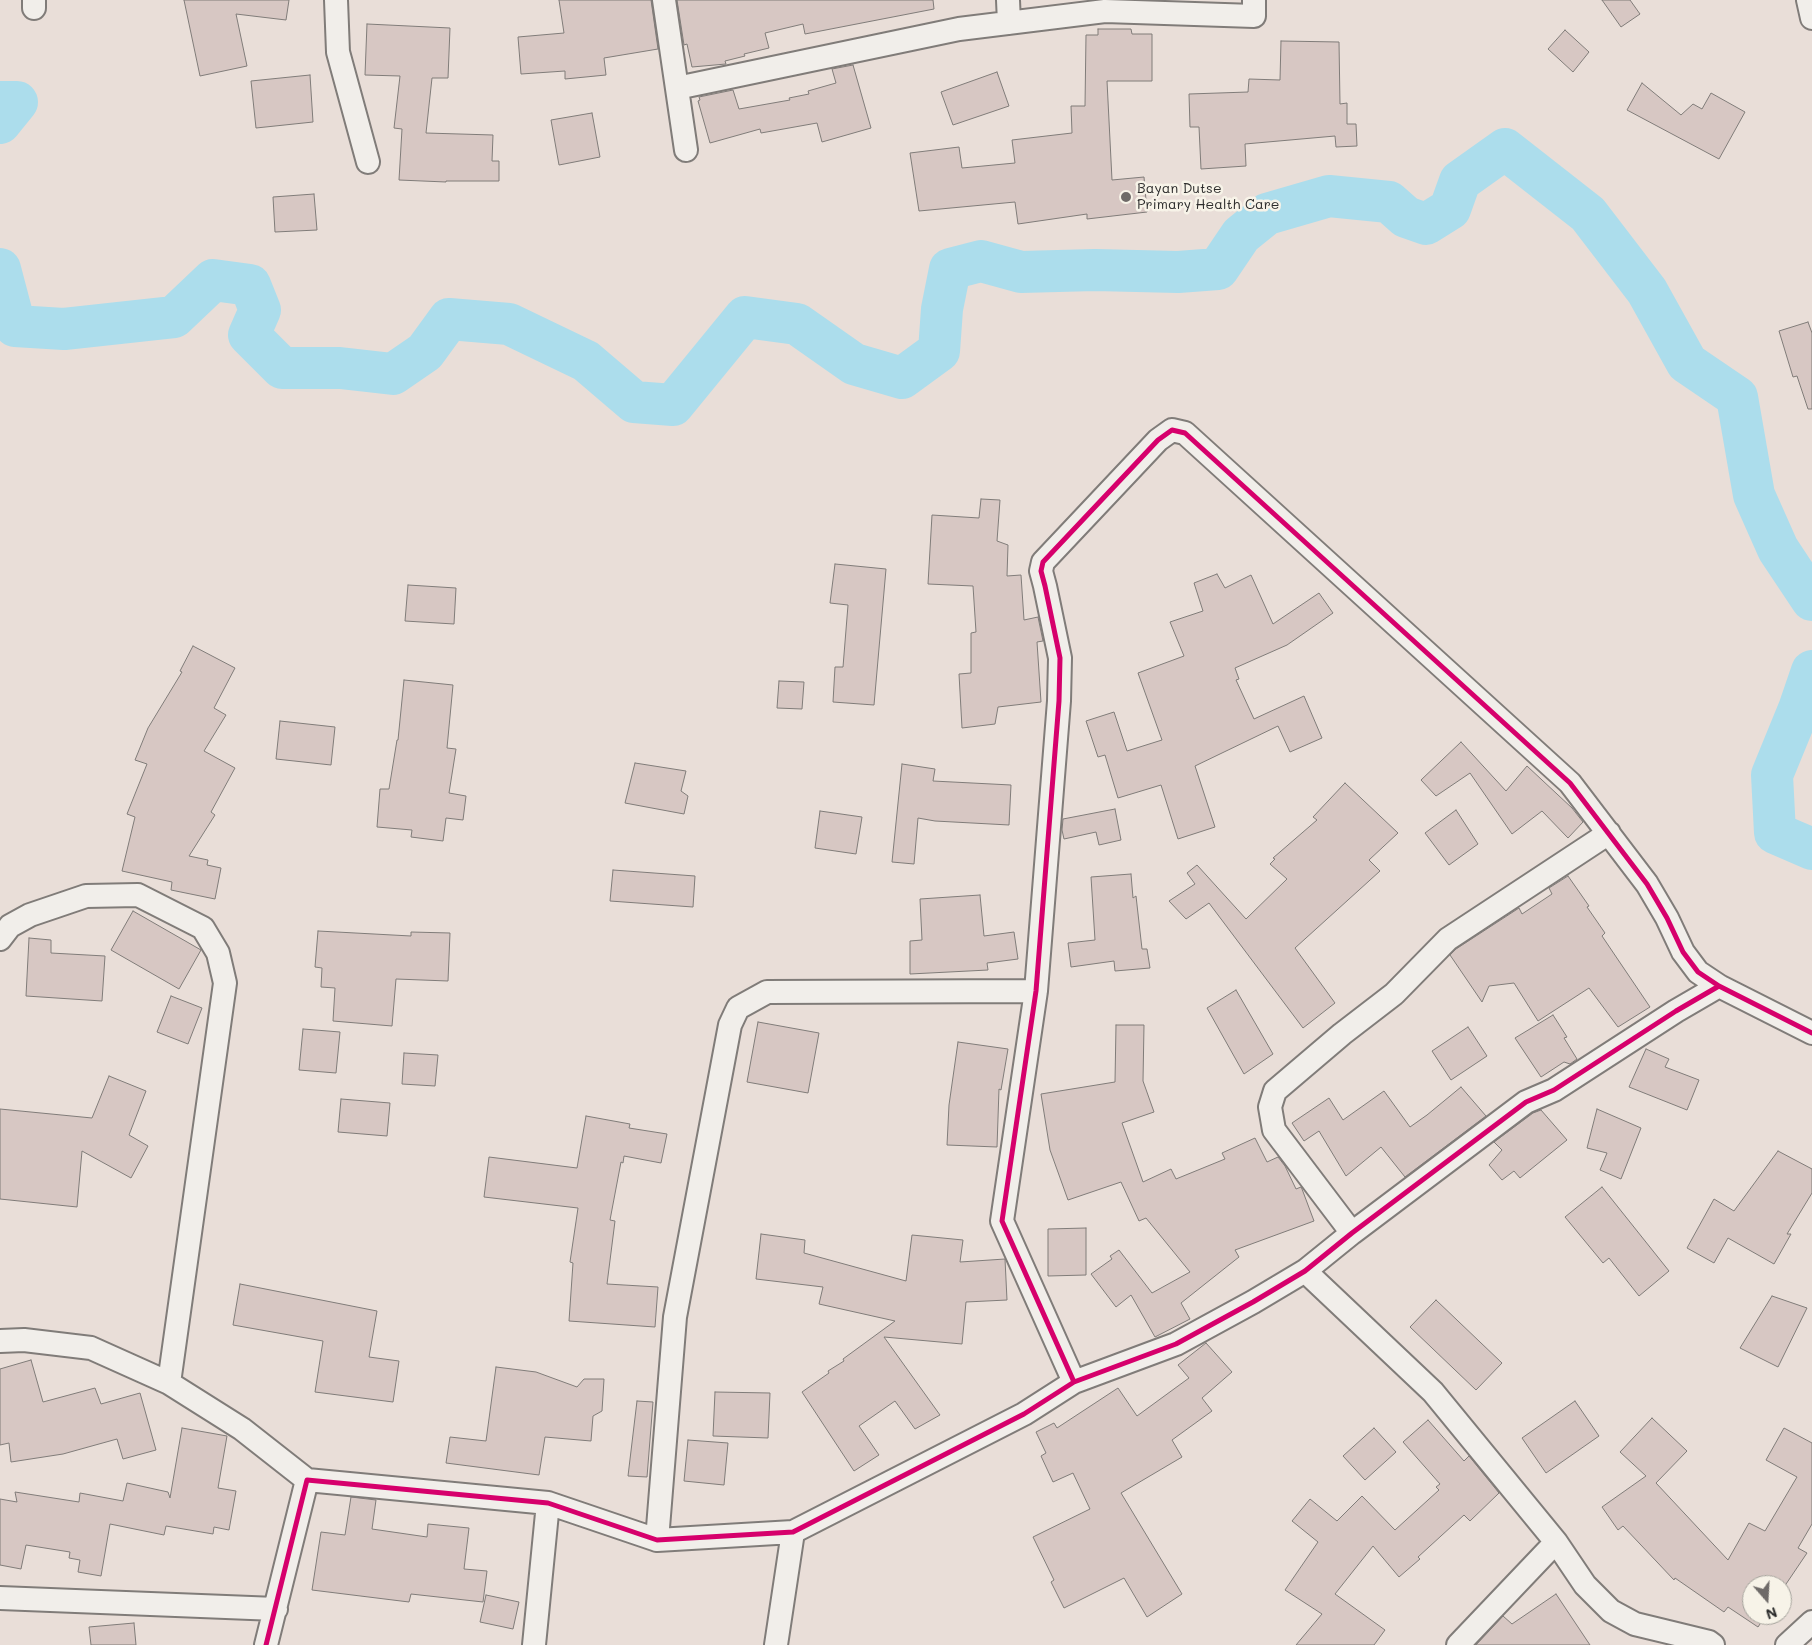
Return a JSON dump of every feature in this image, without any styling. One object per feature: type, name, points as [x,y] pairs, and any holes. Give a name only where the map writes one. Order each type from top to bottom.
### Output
[{"type":"street","points":[[336,0],[338,52],[368,162]]},
{"type":"street","points":[[664,0],[686,150]]},
{"type":"street","points":[[1008,0],[1008,23]]},
{"type":"street","points":[[677,88],[959,29],[1105,12],[1254,16],[1254,0]]},
{"type":"street","points":[[1808,0],[1812,18]]},
{"type":"street","points":[[1074,1382],[1002,1221],[1036,991],[1059,701],[1060,658],[1041,571],[1043,562],[1158,440],[1172,430],[1185,434],[1570,783],[1647,884],[1667,918],[1683,952],[1698,972],[1719,986],[1812,1034]]},
{"type":"street","points":[[1352,1233],[1274,1130],[1270,1107],[1275,1091],[1342,1034],[1394,994],[1448,939],[1609,833]]},
{"type":"street","points":[[0,939],[10,926],[30,915],[86,896],[138,895],[203,928],[218,953],[225,983],[169,1383]]},
{"type":"street","points":[[0,1341],[24,1340],[91,1348],[169,1383],[242,1429],[307,1480],[548,1503],[658,1540],[793,1532],[1024,1414],[1074,1382],[1176,1344],[1253,1302],[1305,1271],[1352,1233],[1526,1102],[1554,1090],[1676,1011],[1719,986]]},
{"type":"street","points":[[658,1540],[674,1317],[730,1025],[738,1008],[767,992],[1036,991]]},
{"type":"street","points":[[1305,1271],[1432,1392],[1556,1542],[1585,1585],[1612,1610],[1635,1624],[1709,1642],[1713,1645]]},
{"type":"street","points":[[266,1645],[307,1480]]},
{"type":"street","points":[[534,1645],[548,1503]]},
{"type":"street","points":[[776,1645],[793,1532]]},
{"type":"street","points":[[1458,1645],[1556,1542]]},
{"type":"street","points":[[0,1598],[276,1609]]},
{"type":"street","points":[[1787,1645],[1812,1622]]},
{"type":"building","points":[[184,0],[289,0],[286,20],[236,14],[247,66],[200,76]]},
{"type":"building","points":[[559,0],[651,0],[658,49],[604,58],[606,75],[565,79],[565,71],[521,74],[518,37],[564,33]]},
{"type":"building","points":[[677,0],[933,0],[934,9],[805,34],[803,24],[765,33],[769,48],[725,61],[726,64],[692,67],[687,44],[684,45]]},
{"type":"building","points":[[1602,0],[1630,0],[1640,14],[1621,27]]},
{"type":"building","points":[[367,24],[450,28],[448,78],[432,78],[426,133],[493,135],[492,161],[499,161],[499,181],[446,182],[399,180],[402,129],[394,128],[400,76],[365,75]]},
{"type":"building","points":[[1098,29],[1131,29],[1132,34],[1152,34],[1152,81],[1107,81],[1112,180],[1144,177],[1147,212],[1087,219],[1087,214],[1018,224],[1015,202],[919,211],[910,153],[959,147],[962,168],[1015,163],[1012,140],[1072,133],[1071,106],[1085,106],[1086,35],[1098,35]]},
{"type":"building","points":[[1565,30],[1589,52],[1573,72],[1548,49]]},
{"type":"building","points":[[1281,41],[1339,42],[1340,104],[1347,103],[1347,124],[1356,124],[1357,146],[1336,147],[1335,136],[1245,144],[1246,166],[1201,169],[1199,127],[1190,127],[1189,94],[1248,92],[1249,79],[1280,80]]},
{"type":"building","points":[[853,65],[871,128],[822,142],[817,123],[761,133],[760,129],[710,143],[698,101],[700,100],[699,97],[733,90],[739,109],[790,100],[789,98],[809,94],[808,91],[836,83],[832,69]]},
{"type":"building","points":[[997,72],[1009,106],[953,125],[941,92]]},
{"type":"building","points":[[310,75],[313,122],[256,128],[251,81]]},
{"type":"building","points":[[1642,83],[1681,115],[1693,104],[1702,109],[1711,93],[1745,112],[1719,159],[1627,110]]},
{"type":"building","points":[[592,113],[600,157],[559,165],[551,120]]},
{"type":"building","points":[[314,194],[317,230],[275,232],[273,197]]},
{"type":"building","points":[[1808,322],[1812,333],[1812,409],[1808,409],[1797,376],[1793,377],[1779,331]]},
{"type":"building","points":[[981,499],[1000,500],[997,541],[1008,545],[1007,576],[1021,575],[1024,620],[1038,617],[1043,641],[1037,642],[1041,702],[998,707],[995,724],[962,728],[959,674],[971,673],[971,633],[976,632],[973,586],[928,584],[932,515],[979,518]]},
{"type":"building","points":[[835,564],[886,569],[874,705],[833,702],[835,667],[843,667],[848,605],[830,603]]},
{"type":"building","points":[[1217,574],[1225,588],[1251,575],[1273,624],[1319,593],[1333,613],[1287,645],[1235,668],[1239,679],[1236,680],[1254,719],[1304,696],[1322,738],[1290,752],[1278,726],[1195,766],[1215,827],[1178,839],[1161,785],[1118,798],[1105,755],[1098,757],[1086,721],[1114,712],[1127,751],[1162,740],[1138,673],[1184,656],[1170,622],[1203,611],[1194,583]]},
{"type":"building","points":[[408,585],[456,588],[454,624],[405,621]]},
{"type":"building","points":[[193,646],[235,668],[214,708],[226,715],[204,751],[235,768],[211,812],[215,815],[189,856],[208,860],[207,865],[221,868],[215,899],[171,890],[172,882],[122,871],[135,817],[127,814],[147,764],[135,760],[148,728],[182,672],[180,671]]},
{"type":"building","points":[[404,680],[453,685],[447,748],[456,749],[449,793],[466,796],[463,820],[446,818],[443,841],[411,837],[412,830],[377,827],[380,789],[389,789],[398,740]]},
{"type":"building","points":[[779,681],[804,682],[802,709],[777,708]]},
{"type":"building","points":[[280,721],[335,727],[331,765],[276,759]]},
{"type":"building","points":[[1461,742],[1506,791],[1527,766],[1572,808],[1583,822],[1568,838],[1542,811],[1512,834],[1470,773],[1436,796],[1421,780]]},
{"type":"building","points":[[635,763],[686,771],[681,791],[688,796],[684,814],[625,803]]},
{"type":"building","points":[[902,764],[935,769],[933,781],[1011,785],[1009,825],[935,821],[918,818],[914,864],[892,862]]},
{"type":"building","points":[[1345,783],[1398,833],[1369,860],[1380,871],[1295,948],[1335,1003],[1303,1028],[1209,903],[1186,919],[1169,901],[1195,884],[1187,873],[1197,865],[1246,919],[1287,879],[1270,864],[1275,859],[1273,858],[1317,820],[1313,817]]},
{"type":"building","points":[[1115,809],[1121,840],[1099,845],[1096,832],[1064,839],[1062,830],[1063,819]]},
{"type":"building","points":[[1456,810],[1478,844],[1449,865],[1425,833]]},
{"type":"building","points":[[820,811],[862,817],[856,854],[815,848]]},
{"type":"building","points":[[613,870],[695,876],[693,907],[610,901]]},
{"type":"building","points":[[1131,874],[1133,898],[1136,896],[1142,949],[1147,949],[1150,968],[1115,971],[1114,961],[1071,967],[1068,943],[1095,940],[1091,877]]},
{"type":"building","points":[[1568,876],[1605,933],[1602,936],[1650,1007],[1618,1027],[1589,988],[1538,1021],[1514,983],[1489,986],[1482,1002],[1450,955],[1456,949],[1519,908],[1522,914],[1552,894],[1549,888]]},
{"type":"building","points":[[980,895],[984,936],[1014,932],[1018,959],[987,963],[988,970],[910,974],[910,941],[922,940],[920,899]]},
{"type":"building","points":[[133,911],[201,950],[179,989],[111,950]]},
{"type":"building","points":[[318,931],[411,936],[411,932],[450,933],[448,981],[396,979],[392,1026],[333,1021],[335,988],[321,987],[322,968],[315,967]]},
{"type":"building","points":[[29,938],[51,940],[51,953],[105,956],[102,1001],[26,996]]},
{"type":"building","points":[[1236,990],[1273,1054],[1244,1074],[1207,1008]]},
{"type":"building","points":[[171,996],[202,1008],[188,1044],[157,1032]]},
{"type":"building","points":[[1553,1015],[1567,1037],[1564,1038],[1577,1059],[1570,1064],[1564,1062],[1541,1077],[1515,1038]]},
{"type":"building","points":[[758,1022],[819,1033],[808,1093],[747,1082]]},
{"type":"building","points":[[1116,1025],[1144,1025],[1143,1081],[1154,1112],[1122,1123],[1143,1182],[1171,1169],[1176,1179],[1225,1159],[1222,1153],[1255,1138],[1267,1162],[1278,1157],[1285,1166],[1296,1189],[1301,1187],[1314,1221],[1235,1250],[1239,1257],[1181,1303],[1190,1319],[1155,1337],[1131,1295],[1116,1307],[1091,1274],[1112,1259],[1110,1256],[1119,1250],[1152,1293],[1190,1272],[1146,1218],[1139,1221],[1121,1182],[1068,1200],[1050,1150],[1041,1094],[1115,1082]]},
{"type":"building","points":[[1468,1027],[1487,1056],[1451,1080],[1432,1051]]},
{"type":"building","points":[[303,1029],[340,1032],[336,1073],[299,1070]]},
{"type":"building","points":[[958,1042],[1008,1049],[1001,1090],[999,1089],[997,1147],[947,1145],[949,1105]]},
{"type":"building","points":[[1646,1049],[1669,1059],[1665,1067],[1699,1080],[1687,1110],[1629,1087]]},
{"type":"building","points":[[404,1053],[438,1055],[435,1086],[402,1084]]},
{"type":"building","points":[[109,1076],[146,1091],[129,1135],[148,1146],[131,1178],[82,1151],[77,1207],[0,1199],[0,1109],[92,1118]]},
{"type":"building","points":[[1461,1087],[1486,1116],[1405,1177],[1381,1147],[1346,1176],[1319,1131],[1304,1141],[1292,1123],[1329,1098],[1343,1120],[1384,1091],[1410,1127]]},
{"type":"building","points":[[341,1099],[390,1103],[387,1136],[338,1132]]},
{"type":"building","points":[[1597,1109],[1641,1128],[1621,1179],[1600,1170],[1607,1153],[1587,1148]]},
{"type":"building","points":[[1541,1110],[1567,1140],[1520,1178],[1514,1171],[1502,1180],[1489,1165],[1502,1150],[1494,1142],[1533,1113]]},
{"type":"building","points":[[586,1116],[630,1124],[629,1128],[667,1134],[661,1163],[624,1156],[623,1163],[621,1162],[610,1220],[615,1221],[607,1284],[658,1287],[655,1327],[569,1321],[573,1263],[570,1262],[578,1208],[484,1197],[489,1157],[577,1168]]},
{"type":"building","points":[[1778,1151],[1812,1169],[1812,1193],[1787,1234],[1791,1234],[1774,1264],[1728,1238],[1714,1263],[1687,1248],[1714,1199],[1734,1211]]},
{"type":"building","points":[[1602,1187],[1669,1271],[1639,1296],[1609,1258],[1603,1263],[1565,1217]]},
{"type":"building","points":[[1086,1228],[1086,1275],[1048,1276],[1048,1229]]},
{"type":"building","points":[[761,1234],[805,1240],[804,1253],[906,1281],[912,1235],[963,1240],[960,1262],[1005,1259],[1007,1300],[966,1302],[962,1344],[884,1337],[940,1415],[915,1429],[895,1401],[859,1426],[879,1455],[854,1471],[802,1392],[895,1321],[819,1304],[823,1287],[756,1279]]},
{"type":"building","points":[[240,1284],[377,1311],[369,1357],[399,1361],[393,1402],[315,1392],[323,1341],[233,1325]]},
{"type":"building","points":[[1772,1296],[1807,1308],[1778,1367],[1740,1348]]},
{"type":"building","points":[[1436,1300],[1502,1363],[1476,1390],[1410,1327]]},
{"type":"building","points":[[1206,1343],[1232,1372],[1202,1398],[1212,1411],[1172,1440],[1182,1457],[1121,1493],[1182,1594],[1147,1617],[1124,1578],[1064,1608],[1051,1582],[1054,1580],[1033,1537],[1090,1509],[1073,1473],[1053,1482],[1041,1456],[1046,1453],[1036,1432],[1054,1423],[1057,1428],[1118,1388],[1137,1416],[1189,1378],[1178,1365]]},
{"type":"building","points":[[31,1360],[43,1402],[95,1388],[101,1404],[140,1393],[156,1450],[123,1459],[117,1439],[63,1454],[11,1462],[9,1443],[0,1445],[0,1369]]},
{"type":"building","points":[[496,1367],[536,1372],[577,1387],[584,1379],[604,1379],[602,1411],[593,1416],[591,1441],[545,1437],[539,1475],[446,1463],[450,1437],[486,1441]]},
{"type":"building","points":[[715,1392],[770,1393],[768,1438],[713,1436]]},
{"type":"building","points":[[637,1401],[653,1402],[647,1477],[628,1476]]},
{"type":"building","points":[[1575,1401],[1599,1436],[1546,1473],[1522,1438]]},
{"type":"building","points":[[1652,1418],[1687,1451],[1656,1483],[1728,1560],[1749,1523],[1765,1531],[1797,1477],[1766,1460],[1784,1428],[1812,1443],[1812,1524],[1798,1548],[1807,1553],[1792,1575],[1742,1575],[1742,1616],[1728,1607],[1724,1612],[1675,1578],[1674,1580],[1623,1526],[1618,1530],[1602,1507],[1646,1476],[1620,1452]]},
{"type":"building","points":[[1428,1420],[1464,1461],[1469,1456],[1499,1493],[1470,1521],[1464,1515],[1399,1577],[1373,1546],[1335,1594],[1385,1630],[1374,1645],[1296,1645],[1322,1614],[1285,1590],[1318,1542],[1292,1521],[1310,1499],[1337,1521],[1362,1496],[1395,1530],[1439,1490],[1436,1487],[1440,1484],[1403,1442]]},
{"type":"building","points":[[182,1428],[227,1436],[218,1488],[236,1491],[229,1530],[214,1527],[213,1534],[166,1526],[164,1535],[110,1524],[101,1576],[78,1572],[80,1560],[69,1558],[70,1552],[26,1545],[21,1569],[0,1565],[0,1499],[17,1502],[15,1492],[79,1502],[80,1493],[123,1501],[127,1483],[168,1492],[170,1498]]},
{"type":"building","points":[[1374,1428],[1396,1452],[1365,1480],[1343,1456]]},
{"type":"building","points":[[688,1440],[728,1443],[724,1485],[684,1481]]},
{"type":"building","points":[[351,1497],[376,1500],[372,1529],[427,1537],[428,1524],[469,1528],[464,1569],[487,1571],[483,1602],[411,1594],[409,1602],[312,1590],[321,1532],[345,1535]]},
{"type":"building","points":[[1556,1594],[1590,1645],[1476,1645],[1503,1616],[1512,1624]]},
{"type":"building","points":[[486,1595],[519,1602],[513,1629],[480,1622]]},
{"type":"building","points":[[134,1623],[136,1645],[91,1645],[89,1627]]},
{"type":"waterway","points":[[0,102],[17,102],[0,123]]},
{"type":"waterway","points":[[0,269],[15,326],[64,329],[174,317],[213,280],[250,285],[260,310],[249,335],[282,368],[340,368],[393,374],[425,352],[449,319],[509,324],[586,361],[634,402],[673,405],[745,317],[797,324],[854,364],[902,378],[939,351],[942,309],[950,269],[981,261],[1021,272],[1095,270],[1178,272],[1218,269],[1241,235],[1267,214],[1329,196],[1389,202],[1406,217],[1426,224],[1450,209],[1460,181],[1505,149],[1588,214],[1647,291],[1687,363],[1737,397],[1754,495],[1778,549],[1812,600]]},
{"type":"waterway","points":[[0,335],[15,326]]},
{"type":"waterway","points":[[1812,671],[1799,709],[1772,775],[1775,833],[1812,849]]},
{"type":"cycle path","points":[[1074,1382],[1002,1221],[1036,991],[1059,701],[1060,658],[1041,571],[1043,562],[1158,440],[1172,430],[1185,433],[1570,783],[1647,884],[1667,918],[1683,952],[1698,972],[1719,986],[1812,1033]]},
{"type":"cycle path","points":[[266,1645],[307,1480],[548,1503],[657,1540],[793,1532],[1024,1414],[1074,1382],[1176,1344],[1253,1302],[1305,1271],[1352,1233],[1526,1102],[1554,1090],[1676,1011],[1719,986]]},
{"type":"place","name":"Bayan Dutse Primary Health Care","points":[[1126,197]]}]
